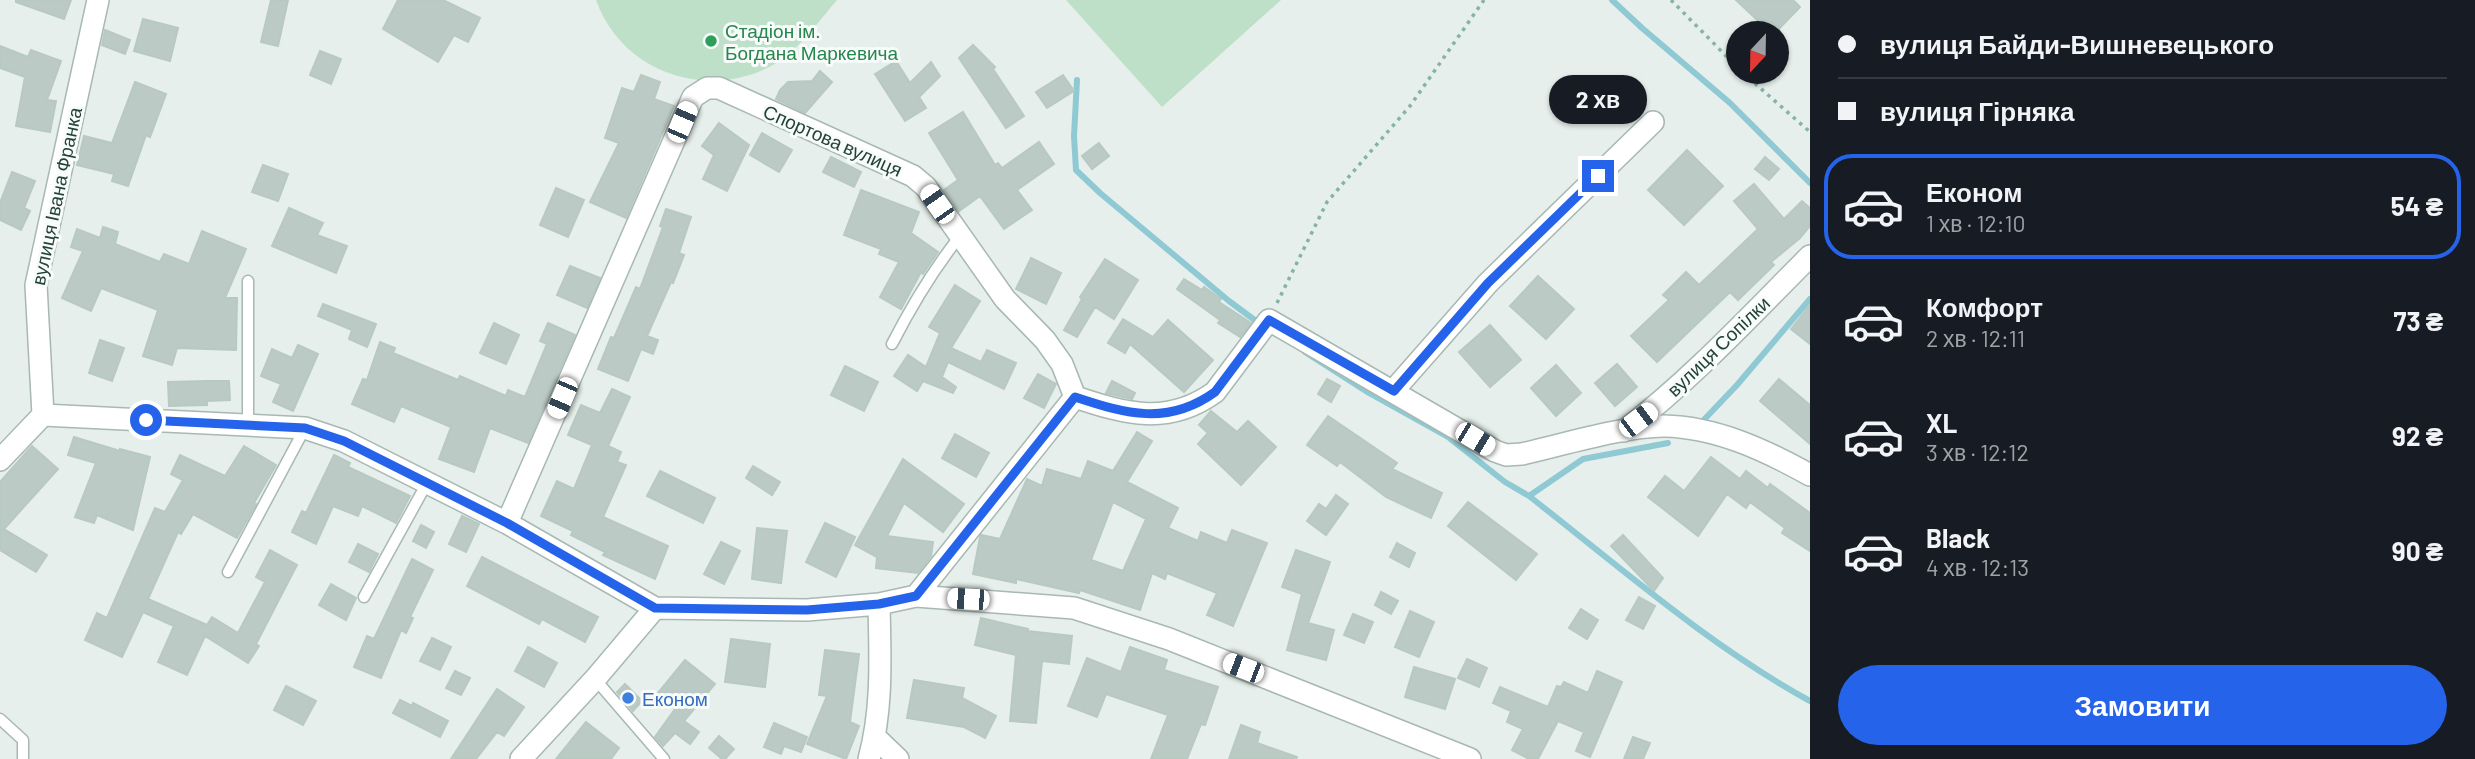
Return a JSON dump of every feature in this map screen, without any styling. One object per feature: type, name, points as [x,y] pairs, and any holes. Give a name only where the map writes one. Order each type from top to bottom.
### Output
[{"type":"street","name":"вулиця Івана Франка","points":[[43,415],[36,285],[98,0]]},
{"type":"street","name":"Спортова вулиця","points":[[507,523],[693,97],[707,88],[719,88],[903,170],[926,187],[1005,299],[1045,340],[1062,364],[1075,397]]},
{"type":"street","points":[[1394,391],[1488,283],[1653,122]]},
{"type":"street","name":"вулиця Сопілки","points":[[1622,432],[1714,353],[1810,256]]},
{"type":"street","points":[[916,596],[1075,397],[1120,412],[1151,415],[1170,412],[1204,400],[1215,392],[1269,320],[1506,455],[1663,426],[1717,434],[1773,455],[1810,475]]},
{"type":"street","points":[[0,460],[43,415],[305,428],[344,441],[507,523],[655,608],[807,610],[879,604],[916,596],[1074,608],[1169,639],[1470,759]]},
{"type":"street","points":[[869,759],[875,737],[880,689],[879,604]]},
{"type":"street","points":[[521,759],[595,679],[655,608]]},
{"type":"street","points":[[875,737],[898,759]]},
{"type":"lane","points":[[892,344],[911,307],[960,236]]},
{"type":"lane","points":[[248,281],[248,425]]},
{"type":"lane","points":[[228,572],[305,428]]},
{"type":"lane","points":[[364,597],[427,483]]},
{"type":"lane","points":[[595,679],[664,759]]},
{"type":"lane","points":[[0,719],[23,740],[23,759]]},
{"type":"path","points":[[1269,320],[1327,201],[1410,106],[1484,0]]},
{"type":"path","points":[[1671,0],[1726,56]]},
{"type":"path","points":[[1756,84],[1810,132]]},
{"type":"green space","name":"Стадіон ім. Богдана Маркевича","points":[[596,0],[837,0],[808,35],[773,65],[748,76],[695,80],[646,62],[625,46],[608,25]]},
{"type":"green space","points":[[1066,0],[1281,0],[1162,107]]},
{"type":"building","points":[[16,0],[71,0],[64,19]]},
{"type":"building","points":[[271,0],[288,0],[278,46],[261,42]]},
{"type":"building","points":[[398,0],[443,0],[480,18],[468,42],[454,35],[438,62],[383,29]]},
{"type":"building","points":[[1736,0],[1793,0],[1800,7],[1787,21],[1758,21]]},
{"type":"building","points":[[143,19],[178,28],[170,61],[134,51]]},
{"type":"building","points":[[105,30],[130,40],[125,54],[102,45]]},
{"type":"building","points":[[973,45],[995,67],[993,69],[1024,116],[1006,128],[959,58]]},
{"type":"building","points":[[0,46],[28,57],[31,50],[61,61],[47,100],[56,101],[50,132],[16,126],[25,77],[0,68]]},
{"type":"building","points":[[320,51],[341,59],[331,84],[310,75]]},
{"type":"building","points":[[896,61],[910,83],[931,62],[940,76],[919,97],[926,108],[905,121],[875,74]]},
{"type":"building","points":[[820,71],[832,82],[805,113],[776,99],[788,82],[812,81]]},
{"type":"building","points":[[641,75],[660,82],[654,99],[674,106],[626,218],[590,202],[619,143],[605,138],[622,88],[634,92]]},
{"type":"building","points":[[1063,75],[1074,91],[1047,108],[1036,92]]},
{"type":"building","points":[[135,82],[166,94],[150,137],[146,135],[128,186],[112,181],[114,174],[77,165],[84,136],[112,143]]},
{"type":"building","points":[[963,112],[995,165],[998,163],[1002,168],[1039,142],[1054,164],[1017,190],[1032,210],[1004,229],[980,196],[959,211],[944,190],[958,180],[929,133]]},
{"type":"building","points":[[719,123],[749,145],[727,191],[703,179],[714,155],[702,146]]},
{"type":"building","points":[[762,133],[792,150],[779,172],[750,155]]},
{"type":"building","points":[[1099,143],[1109,156],[1092,169],[1082,156]]},
{"type":"building","points":[[1687,150],[1723,186],[1684,225],[1648,190]]},
{"type":"building","points":[[831,157],[861,172],[854,187],[823,172]]},
{"type":"building","points":[[1765,157],[1779,169],[1769,180],[1755,169]]},
{"type":"building","points":[[263,165],[288,174],[278,201],[252,192]]},
{"type":"building","points":[[12,172],[35,181],[24,208],[30,211],[21,230],[0,220],[0,203]]},
{"type":"building","points":[[1754,184],[1784,219],[1802,201],[1810,208],[1810,226],[1771,262],[1774,265],[1738,300],[1730,292],[1657,362],[1631,336],[1669,300],[1663,295],[1686,272],[1699,285],[1758,229],[1734,201]]},
{"type":"building","points":[[556,188],[584,200],[568,237],[540,225]]},
{"type":"building","points":[[861,190],[919,212],[911,233],[938,252],[923,274],[921,272],[901,309],[880,297],[899,262],[879,254],[881,249],[844,235]]},
{"type":"building","points":[[289,208],[323,223],[317,235],[347,246],[336,273],[272,246]]},
{"type":"building","points":[[666,209],[691,217],[679,253],[684,255],[647,336],[658,340],[653,354],[641,349],[628,381],[598,369],[636,287],[640,289],[663,227],[660,226]]},
{"type":"building","points":[[103,227],[118,232],[115,244],[160,262],[164,254],[189,264],[202,231],[246,249],[225,298],[237,298],[236,350],[177,348],[172,365],[143,356],[158,310],[101,288],[91,311],[62,298],[83,251],[71,247],[77,229],[100,238]]},
{"type":"building","points":[[1031,258],[1061,273],[1046,304],[1016,289]]},
{"type":"building","points":[[1105,259],[1138,280],[1114,319],[1095,307],[1077,337],[1064,330],[1082,299],[1080,297]]},
{"type":"building","points":[[570,266],[600,278],[587,308],[557,295]]},
{"type":"building","points":[[1538,276],[1574,309],[1546,339],[1510,306]]},
{"type":"building","points":[[1184,279],[1202,290],[1204,287],[1221,299],[1219,302],[1251,323],[1240,337],[1218,323],[1220,320],[1177,289]]},
{"type":"building","points":[[955,285],[980,301],[951,348],[981,362],[987,350],[1016,363],[1004,389],[948,362],[942,377],[956,387],[953,393],[923,381],[917,391],[894,376],[908,355],[926,367],[940,333],[929,327]]},
{"type":"building","points":[[323,304],[376,324],[367,347],[349,339],[352,330],[318,316]]},
{"type":"building","points":[[1810,305],[1810,344],[1791,329]]},
{"type":"building","points":[[1123,319],[1153,337],[1168,320],[1213,360],[1184,392],[1130,344],[1125,353],[1108,343]]},
{"type":"building","points":[[494,323],[519,335],[506,364],[480,353]]},
{"type":"building","points":[[548,323],[575,335],[528,443],[490,428],[474,472],[439,459],[451,427],[401,406],[394,422],[352,404],[363,379],[367,380],[380,342],[395,348],[393,353],[458,380],[460,376],[506,396],[508,390],[525,397],[547,344],[540,341]]},
{"type":"building","points":[[1490,325],[1521,360],[1490,387],[1459,352]]},
{"type":"building","points":[[100,340],[124,348],[112,381],[89,373]]},
{"type":"building","points":[[298,345],[318,354],[293,411],[273,402],[281,384],[261,376],[272,349],[292,358]]},
{"type":"building","points":[[1617,364],[1637,387],[1615,406],[1595,383]]},
{"type":"building","points":[[1556,365],[1581,393],[1556,416],[1531,388]]},
{"type":"building","points":[[845,366],[878,382],[864,411],[831,395]]},
{"type":"building","points":[[1038,374],[1056,384],[1044,408],[1024,398]]},
{"type":"building","points":[[1327,379],[1340,386],[1331,402],[1318,394]]},
{"type":"building","points":[[1779,379],[1810,405],[1810,444],[1760,401]]},
{"type":"building","points":[[229,381],[230,400],[207,401],[207,405],[169,406],[168,382]]},
{"type":"building","points":[[1112,381],[1135,393],[1132,399],[1106,393]]},
{"type":"building","points":[[612,389],[630,397],[608,446],[621,452],[617,462],[626,465],[603,517],[668,546],[655,579],[603,555],[605,552],[571,535],[573,531],[541,516],[557,481],[574,489],[592,445],[568,435],[581,405],[600,413]]},
{"type":"building","points":[[1211,411],[1237,432],[1248,421],[1276,447],[1241,485],[1198,444],[1208,433],[1199,425]]},
{"type":"building","points":[[1328,416],[1397,463],[1392,469],[1442,493],[1431,518],[1386,497],[1340,462],[1337,466],[1307,445]]},
{"type":"building","points":[[1137,432],[1152,441],[1127,482],[1178,508],[1168,528],[1198,541],[1201,532],[1227,543],[1232,530],[1267,543],[1233,626],[1207,615],[1217,593],[1167,573],[1165,579],[1152,573],[1140,610],[1080,590],[1079,593],[1016,579],[1016,583],[973,574],[981,535],[1000,539],[1027,479],[1042,486],[1047,469],[1081,479],[1088,461],[1113,471]],"holes":[[[1113,502],[1146,519],[1123,571],[1091,560]]]},
{"type":"building","points":[[955,434],[989,453],[976,477],[942,458]]},
{"type":"building","points":[[74,437],[150,457],[133,530],[97,515],[94,523],[75,517],[96,463],[68,455]]},
{"type":"building","points":[[32,446],[58,469],[4,529],[47,555],[36,572],[0,550],[0,482]]},
{"type":"building","points":[[244,446],[276,465],[237,538],[193,514],[181,534],[178,532],[148,599],[207,625],[212,617],[238,633],[265,582],[256,577],[270,550],[297,565],[256,644],[259,646],[248,663],[205,636],[187,675],[158,662],[174,626],[143,612],[122,657],[85,640],[97,613],[107,618],[155,508],[165,512],[183,480],[171,474],[180,455],[225,476]]},
{"type":"building","points":[[334,455],[350,463],[348,467],[410,496],[396,523],[362,506],[358,516],[333,506],[316,544],[292,532],[302,511],[306,513]]},
{"type":"building","points":[[1711,457],[1740,479],[1746,471],[1768,488],[1770,484],[1810,513],[1810,551],[1782,533],[1785,528],[1750,502],[1746,508],[1727,494],[1698,536],[1648,497],[1665,476],[1684,491]]},
{"type":"building","points":[[903,459],[964,504],[943,532],[904,503],[887,536],[933,542],[931,556],[918,573],[876,568],[877,557],[855,545]]},
{"type":"building","points":[[753,466],[780,482],[772,495],[746,478]]},
{"type":"building","points":[[660,471],[715,498],[703,523],[647,496]]},
{"type":"building","points":[[1336,495],[1348,504],[1326,535],[1307,521],[1319,504],[1326,509]]},
{"type":"building","points":[[1468,502],[1537,554],[1516,580],[1448,526]]},
{"type":"building","points":[[462,516],[479,524],[466,552],[449,544]]},
{"type":"building","points":[[825,523],[855,537],[836,577],[806,562]]},
{"type":"building","points":[[421,525],[434,532],[426,548],[413,541]]},
{"type":"building","points":[[757,528],[787,531],[781,583],[752,579]]},
{"type":"building","points":[[1623,535],[1663,578],[1654,591],[1611,546]]},
{"type":"building","points":[[721,542],[740,551],[724,584],[704,574]]},
{"type":"building","points":[[1397,543],[1415,553],[1409,567],[1390,557]]},
{"type":"building","points":[[358,544],[378,554],[369,572],[349,562]]},
{"type":"building","points":[[1296,550],[1330,562],[1308,623],[1334,630],[1326,660],[1287,650],[1302,594],[1282,587]]},
{"type":"building","points":[[482,557],[598,617],[585,642],[542,619],[539,624],[467,586]]},
{"type":"building","points":[[412,559],[433,570],[410,617],[413,618],[406,633],[401,630],[381,678],[354,667],[367,636],[374,639]]},
{"type":"building","points":[[331,584],[356,598],[346,620],[319,605]]},
{"type":"building","points":[[1381,592],[1398,601],[1391,614],[1375,605]]},
{"type":"building","points":[[1639,597],[1655,606],[1643,629],[1626,620]]},
{"type":"building","points":[[1581,609],[1598,620],[1587,639],[1569,628]]},
{"type":"building","points":[[1410,611],[1434,622],[1419,657],[1395,647]]},
{"type":"building","points":[[1353,614],[1373,622],[1364,643],[1344,635]]},
{"type":"building","points":[[981,618],[1028,629],[1027,631],[1072,636],[1069,664],[1042,661],[1036,723],[1010,721],[1016,655],[975,645]]},
{"type":"building","points":[[432,638],[451,647],[440,670],[420,661]]},
{"type":"building","points":[[731,639],[770,644],[765,687],[725,682]]},
{"type":"building","points":[[528,647],[557,663],[544,687],[515,671]]},
{"type":"building","points":[[1130,647],[1167,660],[1164,670],[1218,687],[1205,725],[1201,724],[1187,759],[1151,759],[1168,715],[1106,694],[1097,717],[1068,706],[1087,658],[1121,672]]},
{"type":"building","points":[[825,650],[859,654],[850,722],[859,726],[846,759],[807,744],[827,696],[819,695]]},
{"type":"building","points":[[1467,659],[1487,668],[1479,687],[1458,678]]},
{"type":"building","points":[[685,660],[715,684],[684,721],[699,732],[690,744],[675,733],[663,746],[655,737],[675,709],[657,694]]},
{"type":"building","points":[[1414,667],[1455,679],[1445,709],[1405,697]]},
{"type":"building","points":[[455,671],[470,678],[461,695],[446,688]]},
{"type":"building","points":[[1597,671],[1622,682],[1590,757],[1576,751],[1584,732],[1558,721],[1538,759],[1529,759],[1512,750],[1523,729],[1507,722],[1511,711],[1493,703],[1500,687],[1548,707],[1557,686],[1561,687],[1564,682],[1588,693]]},
{"type":"building","points":[[914,680],[964,688],[962,698],[996,716],[985,738],[964,727],[907,718]]},
{"type":"building","name":"Економ","points":[[625,684],[642,701],[633,711],[617,692]]},
{"type":"building","points":[[286,686],[316,701],[303,725],[274,710]]},
{"type":"building","points":[[497,689],[524,707],[504,736],[497,732],[476,759],[451,759]]},
{"type":"building","points":[[400,700],[412,706],[413,703],[448,721],[440,737],[393,713]]},
{"type":"building","points":[[586,722],[619,748],[611,759],[556,759]]},
{"type":"building","points":[[774,723],[807,737],[801,752],[784,746],[781,754],[764,747]]},
{"type":"building","points":[[1241,725],[1260,732],[1257,743],[1297,757],[1296,759],[1229,759]]},
{"type":"building","points":[[719,736],[734,749],[725,759],[709,748]]},
{"type":"building","points":[[1633,737],[1650,743],[1643,759],[1624,759]]},
{"type":"waterway","points":[[1612,0],[1730,103],[1810,183]]},
{"type":"waterway","points":[[1077,80],[1074,136],[1076,170],[1229,301],[1260,324]]},
{"type":"waterway","points":[[1698,426],[1737,385],[1810,299]]},
{"type":"waterway","points":[[1305,352],[1369,393],[1448,437],[1505,482],[1529,496],[1700,630],[1772,679],[1810,701]]},
{"type":"waterway","points":[[1529,496],[1583,459],[1668,443]]},
{"type":"place","name":"Стадіон ім. Богдана Маркевича","points":[[711,41]]},
{"type":"place","name":"Економ","points":[[628,698]]},
{"type":"route","points":[[146,420],[305,428],[344,441],[507,523],[655,608],[807,610],[879,604],[916,596],[1075,397],[1120,412],[1151,415],[1170,412],[1204,400],[1215,392],[1269,320],[1394,391],[1488,283],[1598,176]]}]
